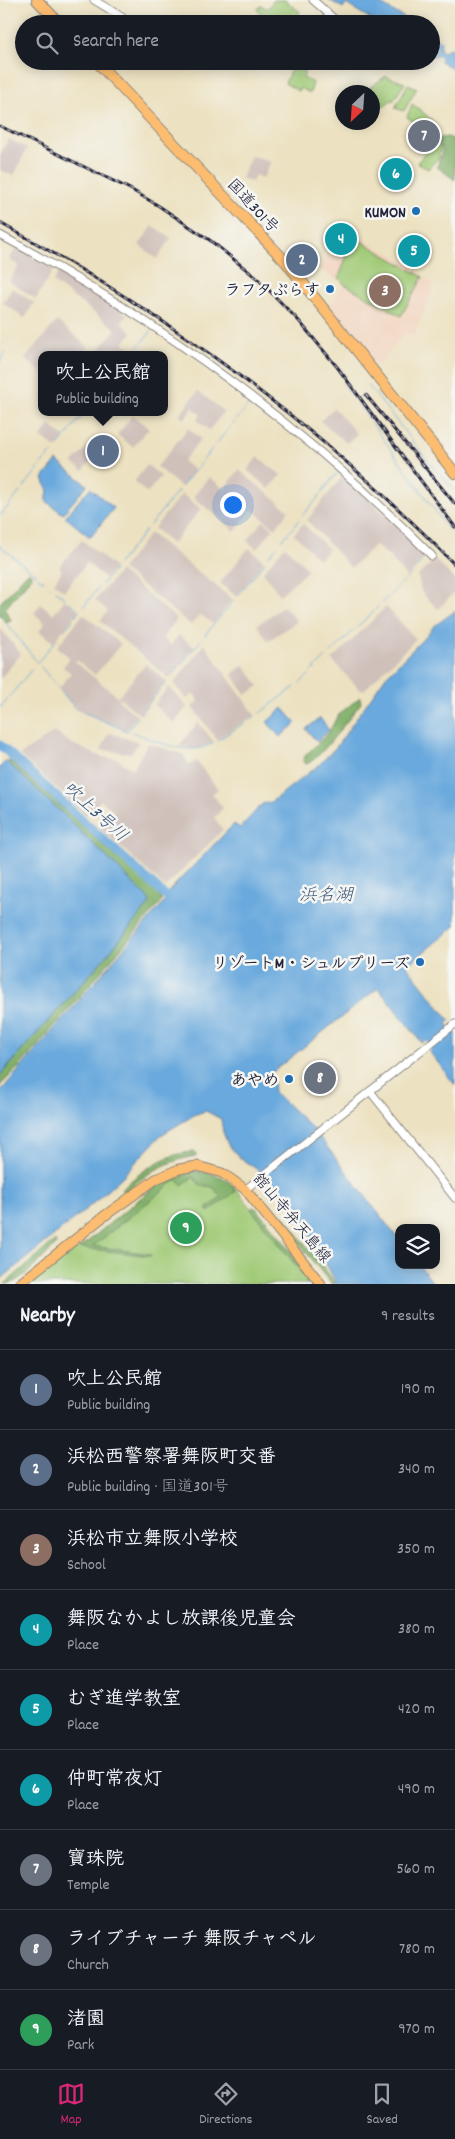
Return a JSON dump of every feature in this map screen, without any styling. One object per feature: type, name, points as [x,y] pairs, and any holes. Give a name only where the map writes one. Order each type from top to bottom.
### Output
[{"type":"highway","points":[[37,0],[51,15]]},
{"type":"highway","name":"国道301号","points":[[105,70],[286,262],[455,473]]},
{"type":"main road","name":"舘山寺弁天島線","points":[[20,1284],[103,1217],[161,1176],[185,1167],[202,1164],[250,1186],[329,1284]]},
{"type":"main road","name":"舘山寺弁天島線","points":[[250,1186],[321,1284]]},
{"type":"street","points":[[94,0],[119,15]]},
{"type":"street","points":[[313,0],[330,15]]},
{"type":"street","points":[[0,235],[59,268],[157,328],[233,383],[343,471],[392,515],[432,556]]},
{"type":"street","points":[[250,1186],[453,1026]]},
{"type":"street","points":[[370,1091],[455,1198]]},
{"type":"shaded area","points":[[8,139],[27,148],[14,176],[0,170],[0,156]]},
{"type":"shaded area","points":[[251,156],[271,162],[263,178],[255,175],[252,182],[241,178]]},
{"type":"shaded area","points":[[338,222],[345,223],[362,239],[411,265],[433,284],[429,301],[414,336],[405,333],[377,367],[329,308],[343,284],[321,270],[338,228],[334,226]]},
{"type":"shaded area","points":[[153,226],[171,238],[157,259],[139,245]]},
{"type":"shaded area","points":[[17,248],[54,269],[36,299],[9,281],[19,266],[9,259]]},
{"type":"shaded area","points":[[59,272],[128,315],[121,323],[132,332],[123,343],[134,351],[99,350],[116,329],[53,282]]},
{"type":"shaded area","points":[[12,288],[34,303],[25,318],[3,303]]},
{"type":"shaded area","points":[[57,321],[88,347],[85,351],[38,351],[38,370],[25,359]]},
{"type":"shaded area","points":[[198,391],[224,412],[209,430],[197,420],[201,415],[193,408],[184,419],[179,415]]},
{"type":"shaded area","points":[[334,408],[357,434],[347,443],[320,421]]},
{"type":"shaded area","points":[[132,416],[149,428],[133,447],[117,435]]},
{"type":"shaded area","points":[[50,425],[64,437],[55,448],[41,437]]},
{"type":"shaded area","points":[[188,428],[201,439],[183,461],[194,470],[181,487],[157,467]]},
{"type":"shaded area","points":[[89,445],[98,453],[83,471],[73,463]]},
{"type":"shaded area","points":[[258,457],[281,475],[269,489],[247,470]]},
{"type":"shaded area","points":[[147,465],[161,476],[147,493],[134,482]]},
{"type":"shaded area","points":[[239,470],[289,511],[275,528],[252,510],[235,531],[193,497],[209,477],[224,489]]},
{"type":"shaded area","points":[[343,476],[426,555],[406,577],[390,557],[375,545],[351,568],[307,520]]},
{"type":"shaded area","points":[[182,494],[201,509],[172,544],[154,528]]},
{"type":"shaded area","points":[[263,521],[273,529],[257,549],[247,541]]},
{"type":"shaded area","points":[[303,524],[329,549],[319,559],[294,534]]},
{"type":"shaded area","points":[[150,533],[232,599],[213,624],[200,614],[191,625],[122,569]]},
{"type":"shaded area","points":[[82,540],[114,567],[105,578],[87,563],[64,591],[54,583],[62,570],[59,567]]},
{"type":"shaded area","points":[[285,546],[308,570],[280,595],[263,572]]},
{"type":"shaded area","points":[[249,548],[264,561],[236,596],[220,583]]},
{"type":"shaded area","points":[[435,559],[455,580],[455,592],[438,609],[422,593],[418,576]]},
{"type":"shaded area","points":[[120,571],[177,619],[162,638],[171,645],[179,635],[194,647],[169,678],[100,621],[108,611],[95,600]]},
{"type":"shaded area","points":[[65,600],[79,611],[53,642],[39,631],[45,623],[34,613],[41,604],[53,614]]},
{"type":"shaded area","points":[[284,606],[297,621],[268,641],[257,625]]},
{"type":"shaded area","points":[[386,607],[416,639],[364,690],[360,690],[332,660]]},
{"type":"shaded area","points":[[83,614],[121,644],[95,675],[77,660],[75,662],[118,697],[146,664],[166,681],[139,714],[120,698],[118,700],[137,716],[126,730],[79,711],[59,689],[71,673],[63,667],[70,658],[57,647]]},
{"type":"shaded area","points":[[0,628],[21,654],[0,679]]},
{"type":"shaded area","points":[[204,644],[255,715],[217,739],[192,707],[199,701],[194,694],[186,699],[174,683]]},
{"type":"shaded area","points":[[244,665],[259,686],[246,695],[232,674]]},
{"type":"shaded area","points":[[169,687],[187,707],[174,723],[154,705]]},
{"type":"shaded area","points":[[198,722],[214,742],[196,749],[179,746]]},
{"type":"shaded area","points":[[54,732],[73,744],[101,757],[117,759],[133,770],[148,743],[182,754],[190,765],[196,761],[218,789],[212,794],[223,808],[214,818],[223,830],[165,887],[99,827],[114,811],[101,800],[86,815],[20,755]]},
{"type":"shaded area","points":[[109,733],[139,742],[131,753],[101,750]]},
{"type":"green space","points":[[274,0],[285,0],[300,12],[299,15],[263,15],[257,10],[261,5],[267,9]]},
{"type":"green space","points":[[291,70],[302,70],[305,72],[303,78],[313,83],[310,93],[300,88],[298,91],[285,83]]},
{"type":"green space","points":[[386,76],[405,83],[393,101],[391,100],[384,106],[380,102],[380,85],[374,85]]},
{"type":"green space","points":[[408,84],[417,88],[404,111],[395,108]]},
{"type":"green space","points":[[412,104],[434,123],[437,130],[438,144],[441,149],[438,159],[428,169],[417,163],[430,147],[427,145],[434,134],[432,128],[419,119],[414,122],[407,117]]},
{"type":"green space","points":[[448,137],[455,140],[455,180],[437,167],[443,150],[439,143],[440,138]]},
{"type":"green space","points":[[354,237],[423,277],[401,316],[344,284],[339,277]]},
{"type":"green space","points":[[30,572],[31,577],[5,609],[11,620],[7,623],[0,615],[0,603]]},
{"type":"green space","points":[[360,697],[361,703],[334,737],[318,755],[306,764],[303,761],[305,756],[329,732],[338,715]]},
{"type":"green space","points":[[9,760],[159,895],[162,901],[20,1066],[0,1086],[0,1075],[107,955],[150,903],[148,898],[63,814],[9,764]]},
{"type":"green space","points":[[194,1152],[197,1154],[196,1156],[158,1168],[125,1192],[122,1191],[122,1188],[138,1175],[164,1159],[183,1153]]},
{"type":"green space","points":[[197,1171],[233,1185],[308,1281],[304,1284],[27,1284],[53,1263],[85,1244],[159,1183],[180,1173]]},
{"type":"green space","points":[[186,1172],[200,1172],[222,1177],[233,1186],[235,1192],[208,1212],[207,1209],[221,1197],[213,1187],[200,1185],[193,1177],[182,1185],[177,1179],[93,1246],[150,1254],[151,1256],[80,1248],[159,1183]]},
{"type":"green space","points":[[253,1207],[257,1209],[309,1273],[311,1284],[304,1284],[308,1280],[251,1209]]},
{"type":"green space","points":[[281,1214],[336,1284],[331,1284],[279,1218]]},
{"type":"green space","points":[[53,1242],[56,1242],[56,1245],[32,1269],[11,1283],[5,1284]]},
{"type":"water","points":[[329,0],[374,0],[400,15],[364,15],[346,4],[343,8]]},
{"type":"water","points":[[448,48],[455,51],[455,70],[440,61],[442,57],[440,57],[440,50],[445,52]]},
{"type":"water","points":[[57,461],[87,485],[63,514],[46,501],[48,491],[43,478]]},
{"type":"water","points":[[90,488],[114,508],[90,537],[65,517]]},
{"type":"water","name":"浜名湖","points":[[455,611],[455,926],[407,966],[450,1021],[447,1024],[453,1031],[455,1030],[455,1085],[429,1051],[432,1048],[426,1040],[422,1043],[378,988],[270,1074],[273,1078],[274,1092],[314,1130],[395,1235],[395,1269],[422,1269],[434,1284],[337,1284],[299,1215],[277,1191],[270,1178],[240,1158],[228,1145],[221,1119],[206,1111],[196,1114],[161,1135],[123,1176],[90,1206],[0,1280],[0,1092],[165,901],[168,892],[234,824],[240,828],[262,804],[271,802],[320,764],[337,746],[386,676],[433,627]]},
{"type":"water","points":[[283,708],[296,723],[280,737],[267,722]]},
{"type":"water","points":[[320,718],[329,730],[317,742],[306,729]]},
{"type":"water","points":[[6,761],[63,814],[148,898],[150,903],[107,955],[0,1075],[0,767]]},
{"type":"waterway","points":[[105,300],[115,306]]},
{"type":"waterway","points":[[143,342],[152,330]]},
{"type":"waterway","points":[[135,351],[141,343]]},
{"type":"waterway","points":[[0,362],[5,352]]},
{"type":"waterway","points":[[343,383],[449,530]]},
{"type":"waterway","points":[[368,385],[432,466],[455,490]]},
{"type":"waterway","points":[[245,409],[251,402]]},
{"type":"waterway","points":[[240,415],[244,411]]},
{"type":"waterway","points":[[72,428],[82,416]]},
{"type":"waterway","points":[[235,421],[239,417]]},
{"type":"waterway","points":[[216,444],[230,427]]},
{"type":"waterway","points":[[56,448],[71,430]]},
{"type":"waterway","points":[[182,486],[212,449]]},
{"type":"waterway","points":[[47,458],[52,453]]},
{"type":"waterway","points":[[24,487],[45,460]]},
{"type":"waterway","points":[[322,492],[338,472]]},
{"type":"waterway","points":[[150,525],[178,491]]},
{"type":"waterway","points":[[0,516],[20,492]]},
{"type":"waterway","points":[[303,515],[321,494]]},
{"type":"waterway","points":[[292,529],[299,520]]},
{"type":"waterway","points":[[118,564],[146,530]]},
{"type":"waterway","points":[[283,539],[291,530]]},
{"type":"waterway","points":[[0,546],[36,575]]},
{"type":"waterway","points":[[268,557],[277,547]]},
{"type":"waterway","points":[[406,579],[427,555]]},
{"type":"waterway","points":[[237,596],[265,562]]},
{"type":"waterway","points":[[102,584],[114,569]]},
{"type":"waterway","points":[[38,577],[44,581]]},
{"type":"waterway","points":[[382,603],[404,581]]},
{"type":"waterway","points":[[84,606],[98,588]]},
{"type":"waterway","points":[[56,591],[65,599]]},
{"type":"waterway","points":[[205,635],[233,601]]},
{"type":"waterway","points":[[69,602],[79,610]]},
{"type":"waterway","points":[[356,628],[378,607]]},
{"type":"waterway","points":[[76,615],[79,612]]},
{"type":"waterway","points":[[64,630],[73,620]]},
{"type":"waterway","points":[[6,623],[38,663]]},
{"type":"waterway","points":[[331,653],[354,630]]},
{"type":"waterway","points":[[37,663],[57,639]]},
{"type":"waterway","points":[[191,652],[201,640]]},
{"type":"waterway","points":[[179,667],[190,654]]},
{"type":"waterway","points":[[311,672],[326,657]]},
{"type":"waterway","points":[[41,667],[76,709],[127,731]]},
{"type":"waterway","points":[[170,677],[178,668]]},
{"type":"waterway","points":[[0,708],[32,669]]},
{"type":"waterway","points":[[300,683],[309,675]]},
{"type":"waterway","points":[[140,714],[166,682]]},
{"type":"waterway","points":[[260,713],[295,687]]},
{"type":"waterway","points":[[218,740],[255,716]]},
{"type":"waterway","points":[[127,731],[137,718]]},
{"type":"waterway","points":[[132,732],[162,743],[183,748],[193,749],[213,743]]},
{"type":"waterway","name":"吹上3号川","points":[[0,745],[171,901],[171,904]]},
{"type":"railway","points":[[0,126],[130,189],[159,206],[211,241],[258,279],[299,321],[338,368],[455,527]]},
{"type":"railway","points":[[0,223],[123,295],[240,376],[297,420],[351,466],[404,514],[455,565]]},
{"type":"railway","points":[[366,395],[455,504]]},
{"type":"place","name":"寶珠院","points":[[424,136]]},
{"type":"place","name":"仲町常夜灯","points":[[396,174]]},
{"type":"place","name":"KUMON","points":[[416,211]]},
{"type":"place","name":"舞阪なかよし放課後児童会","points":[[341,239]]},
{"type":"place","name":"むぎ進学教室","points":[[414,251]]},
{"type":"place","name":"浜松西警察署舞阪町交番","points":[[302,260]]},
{"type":"place","name":"ラフタぷらす","points":[[330,289]]},
{"type":"place","name":"浜松市立舞阪小学校","points":[[385,291]]},
{"type":"place","name":"吹上公民館","points":[[103,451]]},
{"type":"place","name":"リゾートM・シュルプリーズ","points":[[420,962]]},
{"type":"place","name":"ライブチャーチ 舞阪チャペル","points":[[320,1078]]},
{"type":"place","name":"あやめ","points":[[289,1079]]},
{"type":"place","name":"渚園","points":[[186,1228]]}]
